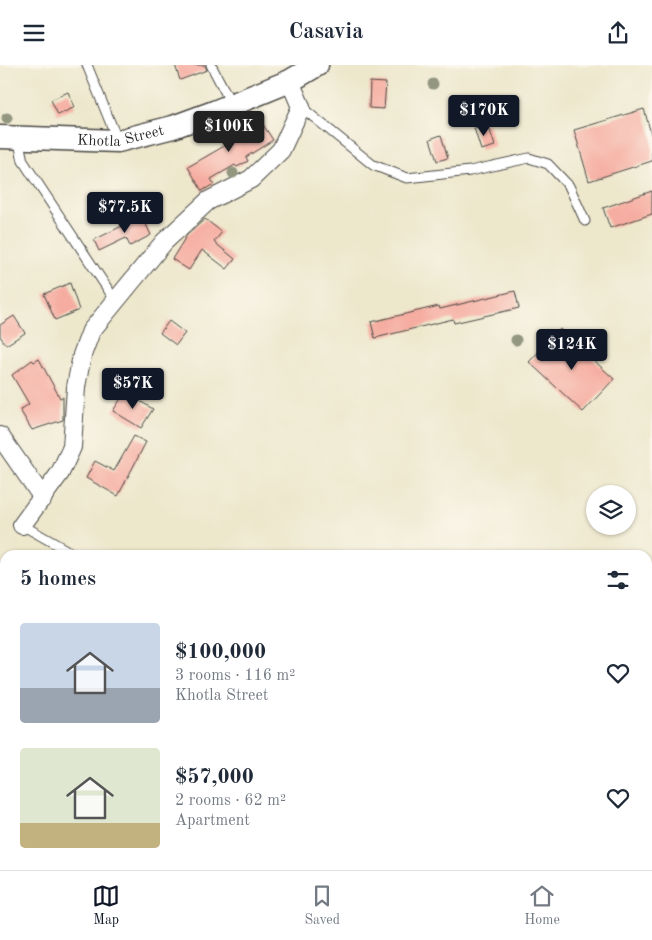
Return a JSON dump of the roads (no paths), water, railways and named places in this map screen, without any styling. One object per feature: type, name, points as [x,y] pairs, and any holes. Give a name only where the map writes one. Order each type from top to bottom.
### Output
[{"type":"street","name":"Khotla Street","points":[[9,138],[118,141],[173,127],[232,105],[290,81],[318,65]]},
{"type":"street","points":[[22,525],[60,473],[72,447],[76,387],[82,355],[91,331],[164,242],[208,201],[250,179],[281,150],[301,107],[290,81]]},
{"type":"street","points":[[0,436],[43,497]]},
{"type":"lane","points":[[88,65],[118,141]]},
{"type":"lane","points":[[211,65],[232,105]]},
{"type":"lane","points":[[301,107],[373,165],[407,179],[470,171],[529,157],[548,164],[569,186],[585,221]]},
{"type":"lane","points":[[9,138],[115,300]]},
{"type":"lane","points":[[22,525],[66,550]]}]
